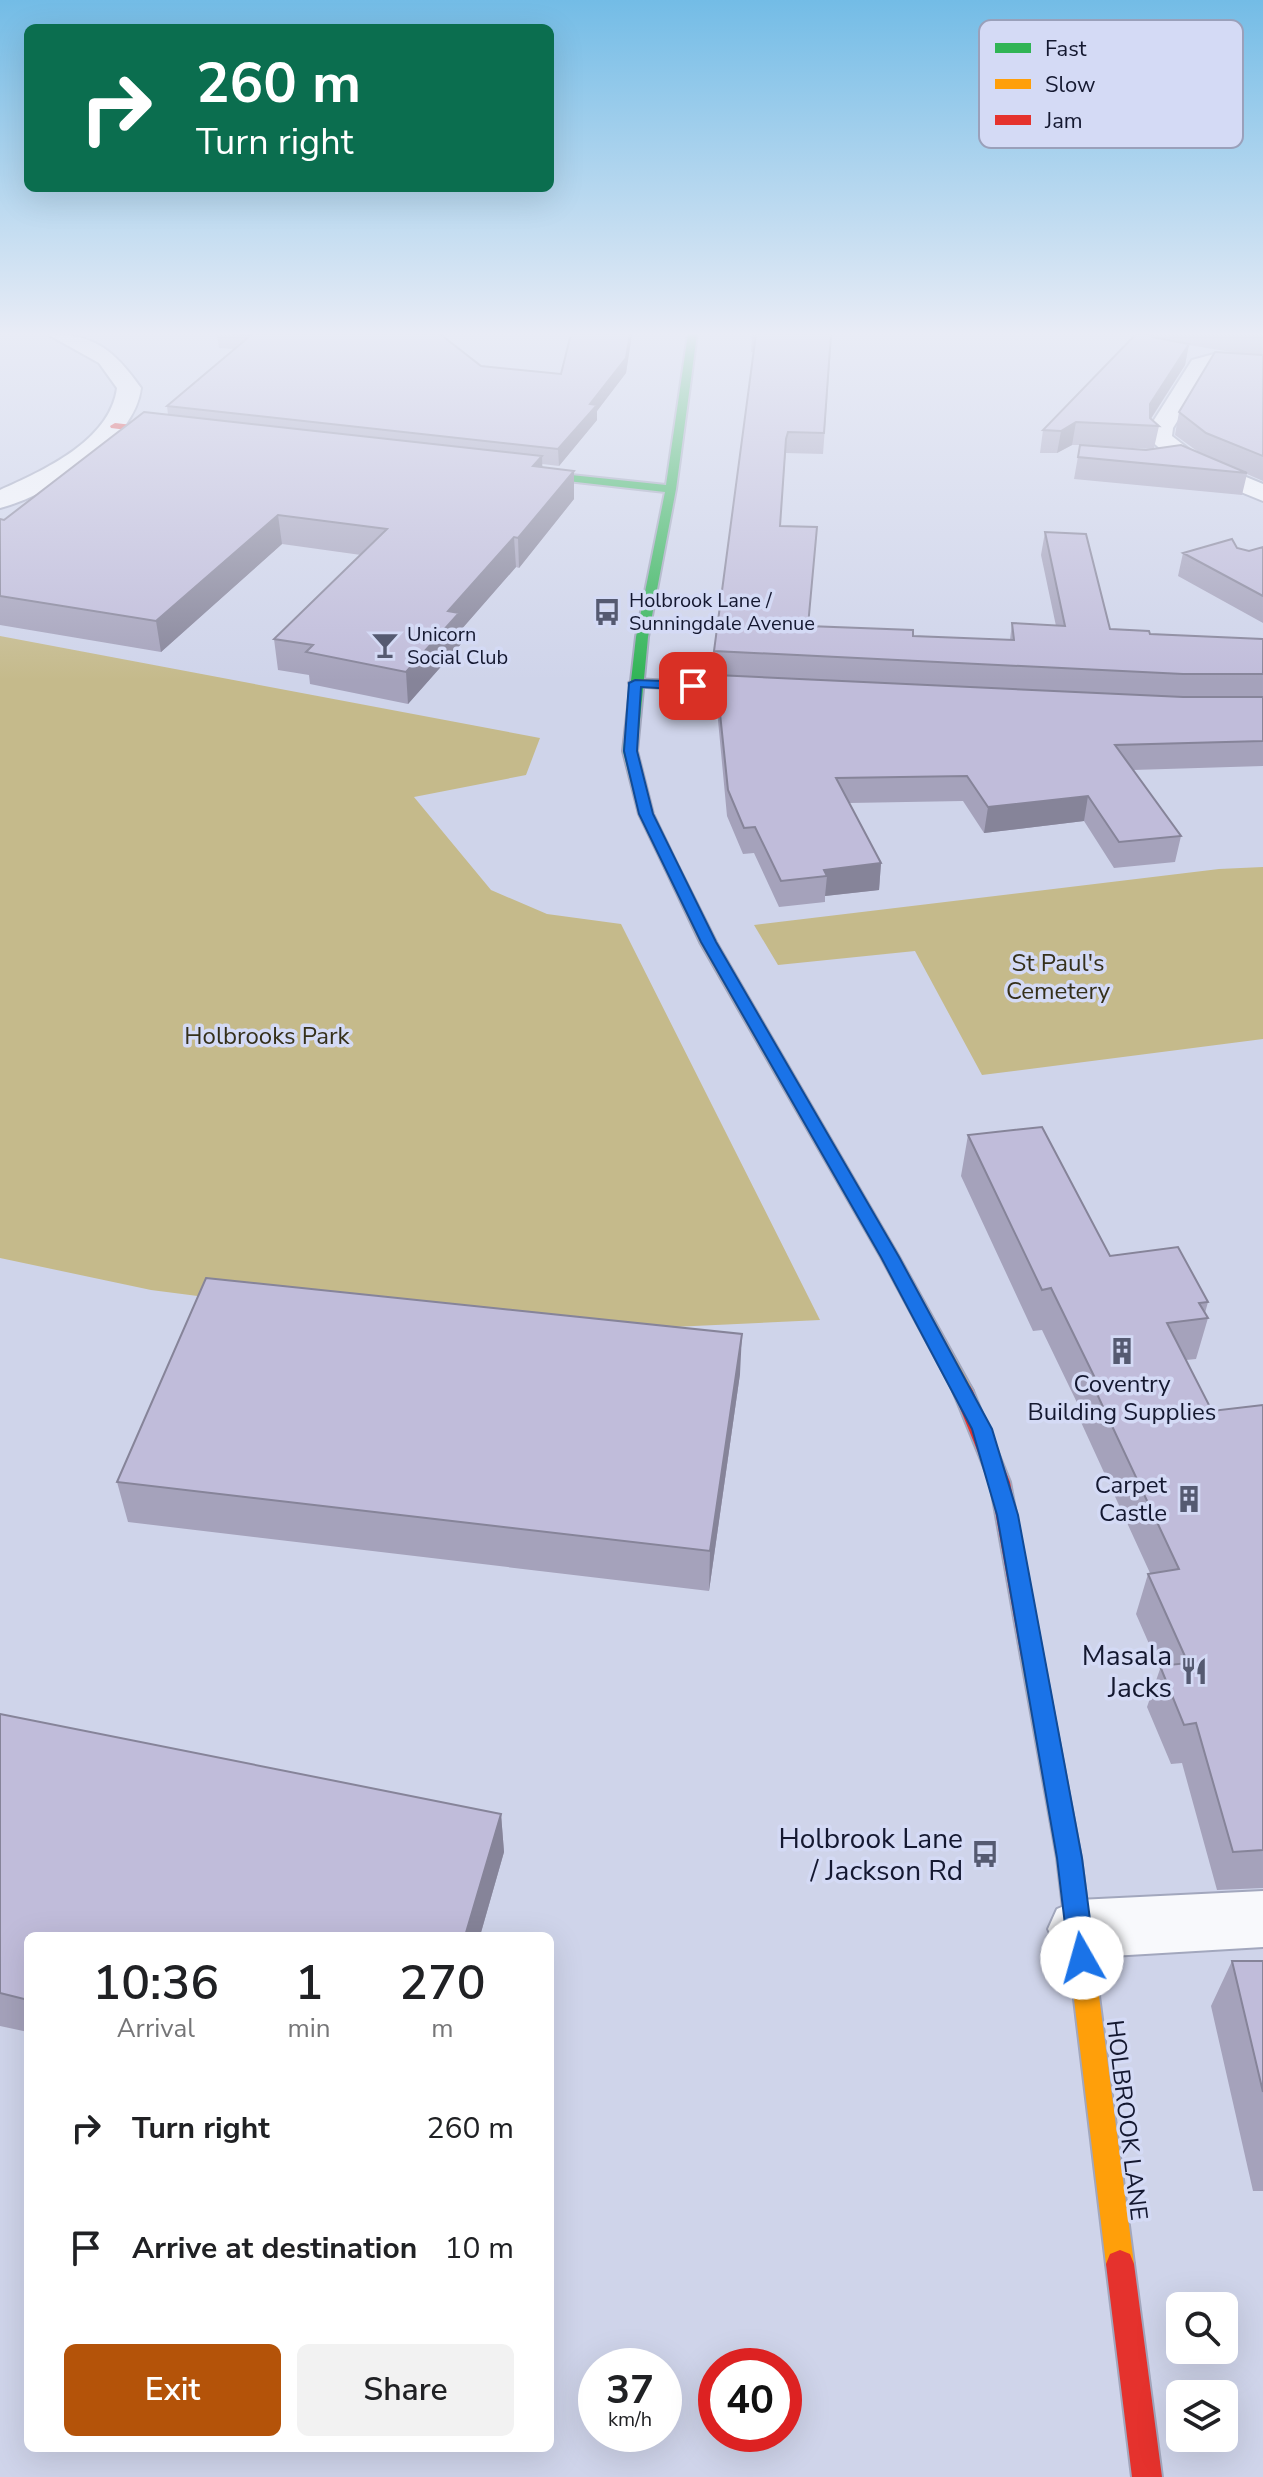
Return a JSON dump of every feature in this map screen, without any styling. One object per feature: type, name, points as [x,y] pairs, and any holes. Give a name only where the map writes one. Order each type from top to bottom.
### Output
[{"type":"street","points":[[0,500],[34,484],[82,450]]},
{"type":"street","name":"HOLBROOK LANE","points":[[677,450],[652,572],[635,683],[630,751],[646,814],[708,942],[890,1257],[969,1402],[992,1455],[1008,1515],[1069,1858],[1147,2477]]},
{"type":"street","points":[[1163,450],[1166,458],[1263,493]]},
{"type":"street","points":[[495,470],[671,489]]},
{"type":"street","points":[[635,683],[795,691]]},
{"type":"street","points":[[1078,1929],[1161,1922],[1263,1919]]},
{"type":"green space","name":"Holbrooks Park","points":[[0,636],[540,738],[526,775],[414,797],[491,890],[547,914],[621,924],[820,1320],[565,1332],[347,1315],[151,1290],[0,1258]]},
{"type":"green space","name":"St Paul's Cemetery","points":[[1263,867],[1263,1039],[982,1075],[915,951],[778,965],[754,925],[1219,869]]},
{"type":"building","points":[[95,450],[484,450],[542,456],[533,466],[574,471],[518,538],[514,537],[448,611],[459,613],[406,672],[306,652],[313,645],[274,639],[387,529],[278,515],[156,621],[0,596],[0,519],[4,520]]},
{"type":"building","points":[[741,450],[785,450],[780,526],[817,527],[808,626],[913,630],[913,636],[1014,640],[1012,623],[1065,626],[1045,532],[1086,534],[1110,629],[1263,639],[1263,674],[1183,674],[714,651]]},
{"type":"building","points":[[1079,450],[1192,450],[1247,473],[1078,457]]},
{"type":"building","points":[[1247,450],[1263,450],[1263,456]]},
{"type":"building","points":[[1232,539],[1237,548],[1249,551],[1263,547],[1263,596],[1183,553]]},
{"type":"building","points":[[716,675],[1183,697],[1263,697],[1263,741],[1115,745],[1181,836],[1119,842],[1088,796],[988,807],[967,776],[836,778],[881,863],[824,870],[827,876],[781,881],[755,827],[744,828],[728,790]]},
{"type":"building","points":[[1042,1127],[1110,1256],[1178,1247],[1208,1302],[1199,1303],[1208,1318],[1167,1323],[1212,1411],[1263,1405],[1263,1850],[1233,1852],[1196,1723],[1184,1725],[1160,1666],[1188,1663],[1148,1574],[1179,1569],[1090,1379],[1095,1378],[1051,1288],[1042,1290],[968,1135]]},
{"type":"building","points":[[206,1278],[742,1334],[710,1551],[117,1482]]},
{"type":"building","points":[[0,1714],[501,1814],[466,1932],[24,1932],[24,1999],[0,1993]]},
{"type":"building","points":[[1232,1961],[1263,1961],[1263,2092]]},
{"type":"traffic: fast","points":[[672,868],[646,814],[630,751],[642,637],[677,450]]},
{"type":"traffic: fast","points":[[514,472],[671,489]]},
{"type":"traffic: slow","points":[[635,683],[777,691]]},
{"type":"traffic: slow","points":[[672,868],[708,942],[890,1257],[963,1391]]},
{"type":"traffic: slow","points":[[1032,1657],[1069,1858],[1120,2264]]},
{"type":"traffic: jam","points":[[963,1391],[1000,1482],[1032,1657]]},
{"type":"traffic: jam","points":[[1120,2264],[1147,2477]]},
{"type":"place","name":"Holbrook Lane / Sunningdale Avenue","points":[[607,612]]},
{"type":"place","name":"Unicorn Social Club","points":[[385,645]]},
{"type":"place","name":"Coventry Building Supplies","points":[[1122,1351]]},
{"type":"place","name":"Carpet Castle","points":[[1189,1499]]},
{"type":"place","name":"Masala Jacks","points":[[1194,1671]]},
{"type":"place","name":"Holbrook Lane / Jackson Rd","points":[[985,1854]]},
{"type":"route","points":[[693,686],[635,683],[630,751],[646,814],[708,942],[890,1257],[982,1429],[1008,1515],[1069,1858],[1082,1958]]}]
